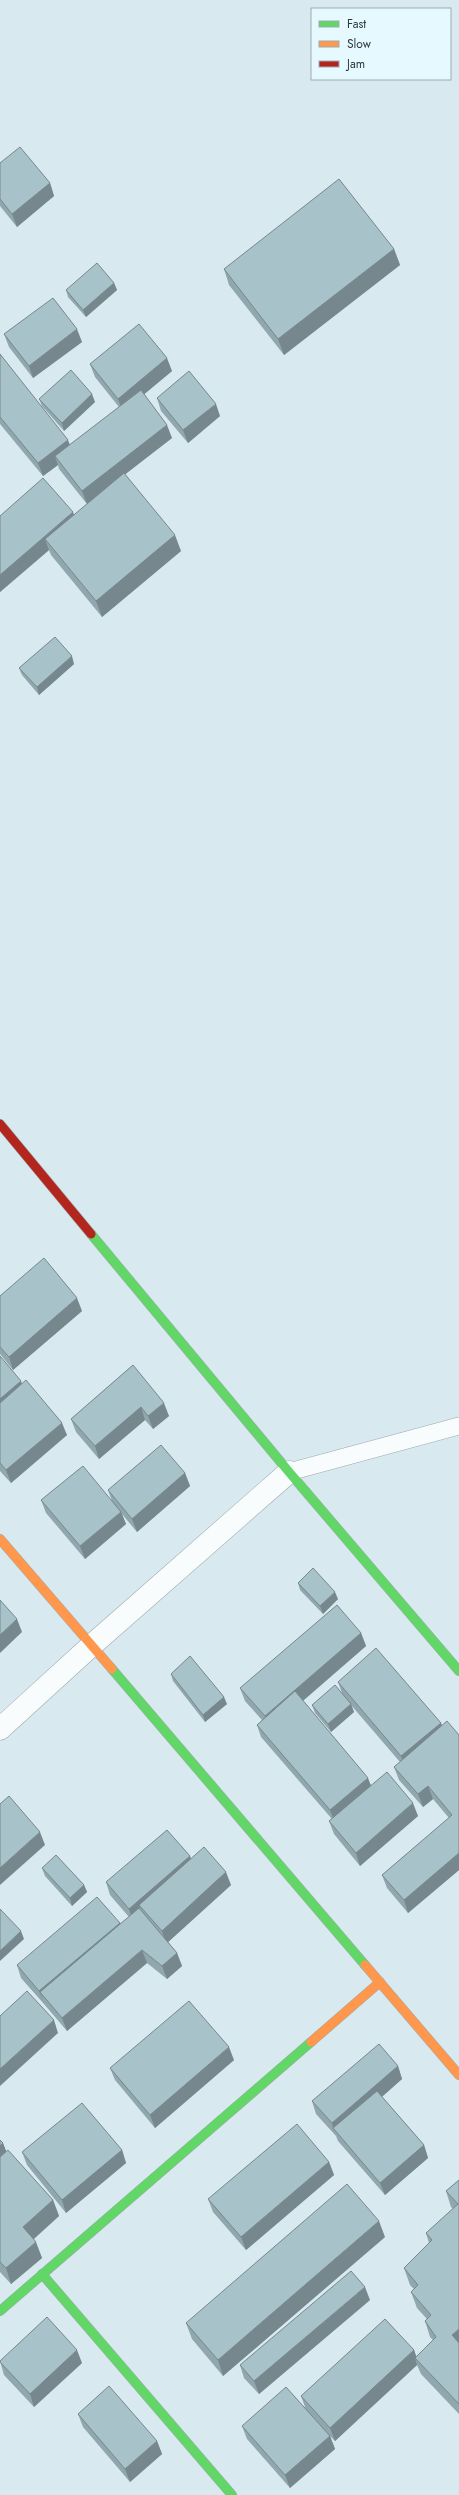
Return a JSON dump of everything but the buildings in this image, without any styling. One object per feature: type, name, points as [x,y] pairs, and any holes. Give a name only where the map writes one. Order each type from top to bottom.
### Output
[{"type":"street","points":[[0,1124],[289,1472],[459,1671]]},
{"type":"street","points":[[0,1729],[92,1644],[289,1472]]},
{"type":"street","points":[[0,1539],[92,1644],[459,2075]]},
{"type":"street","points":[[0,2311],[380,1982]]},
{"type":"street","points":[[42,2274],[224,2493]]},
{"type":"lane","points":[[289,1472],[459,1426]]},
{"type":"traffic: fast","points":[[91,1234],[289,1472],[459,1671]]},
{"type":"traffic: fast","points":[[112,1669],[365,1965]]},
{"type":"traffic: fast","points":[[0,2311],[311,2042]]},
{"type":"traffic: fast","points":[[42,2274],[232,2495]]},
{"type":"traffic: slow","points":[[0,1539],[112,1669]]},
{"type":"traffic: slow","points":[[365,1965],[459,2075]]},
{"type":"traffic: slow","points":[[311,2042],[380,1982]]},
{"type":"traffic: jam","points":[[0,1124],[91,1234]]}]
